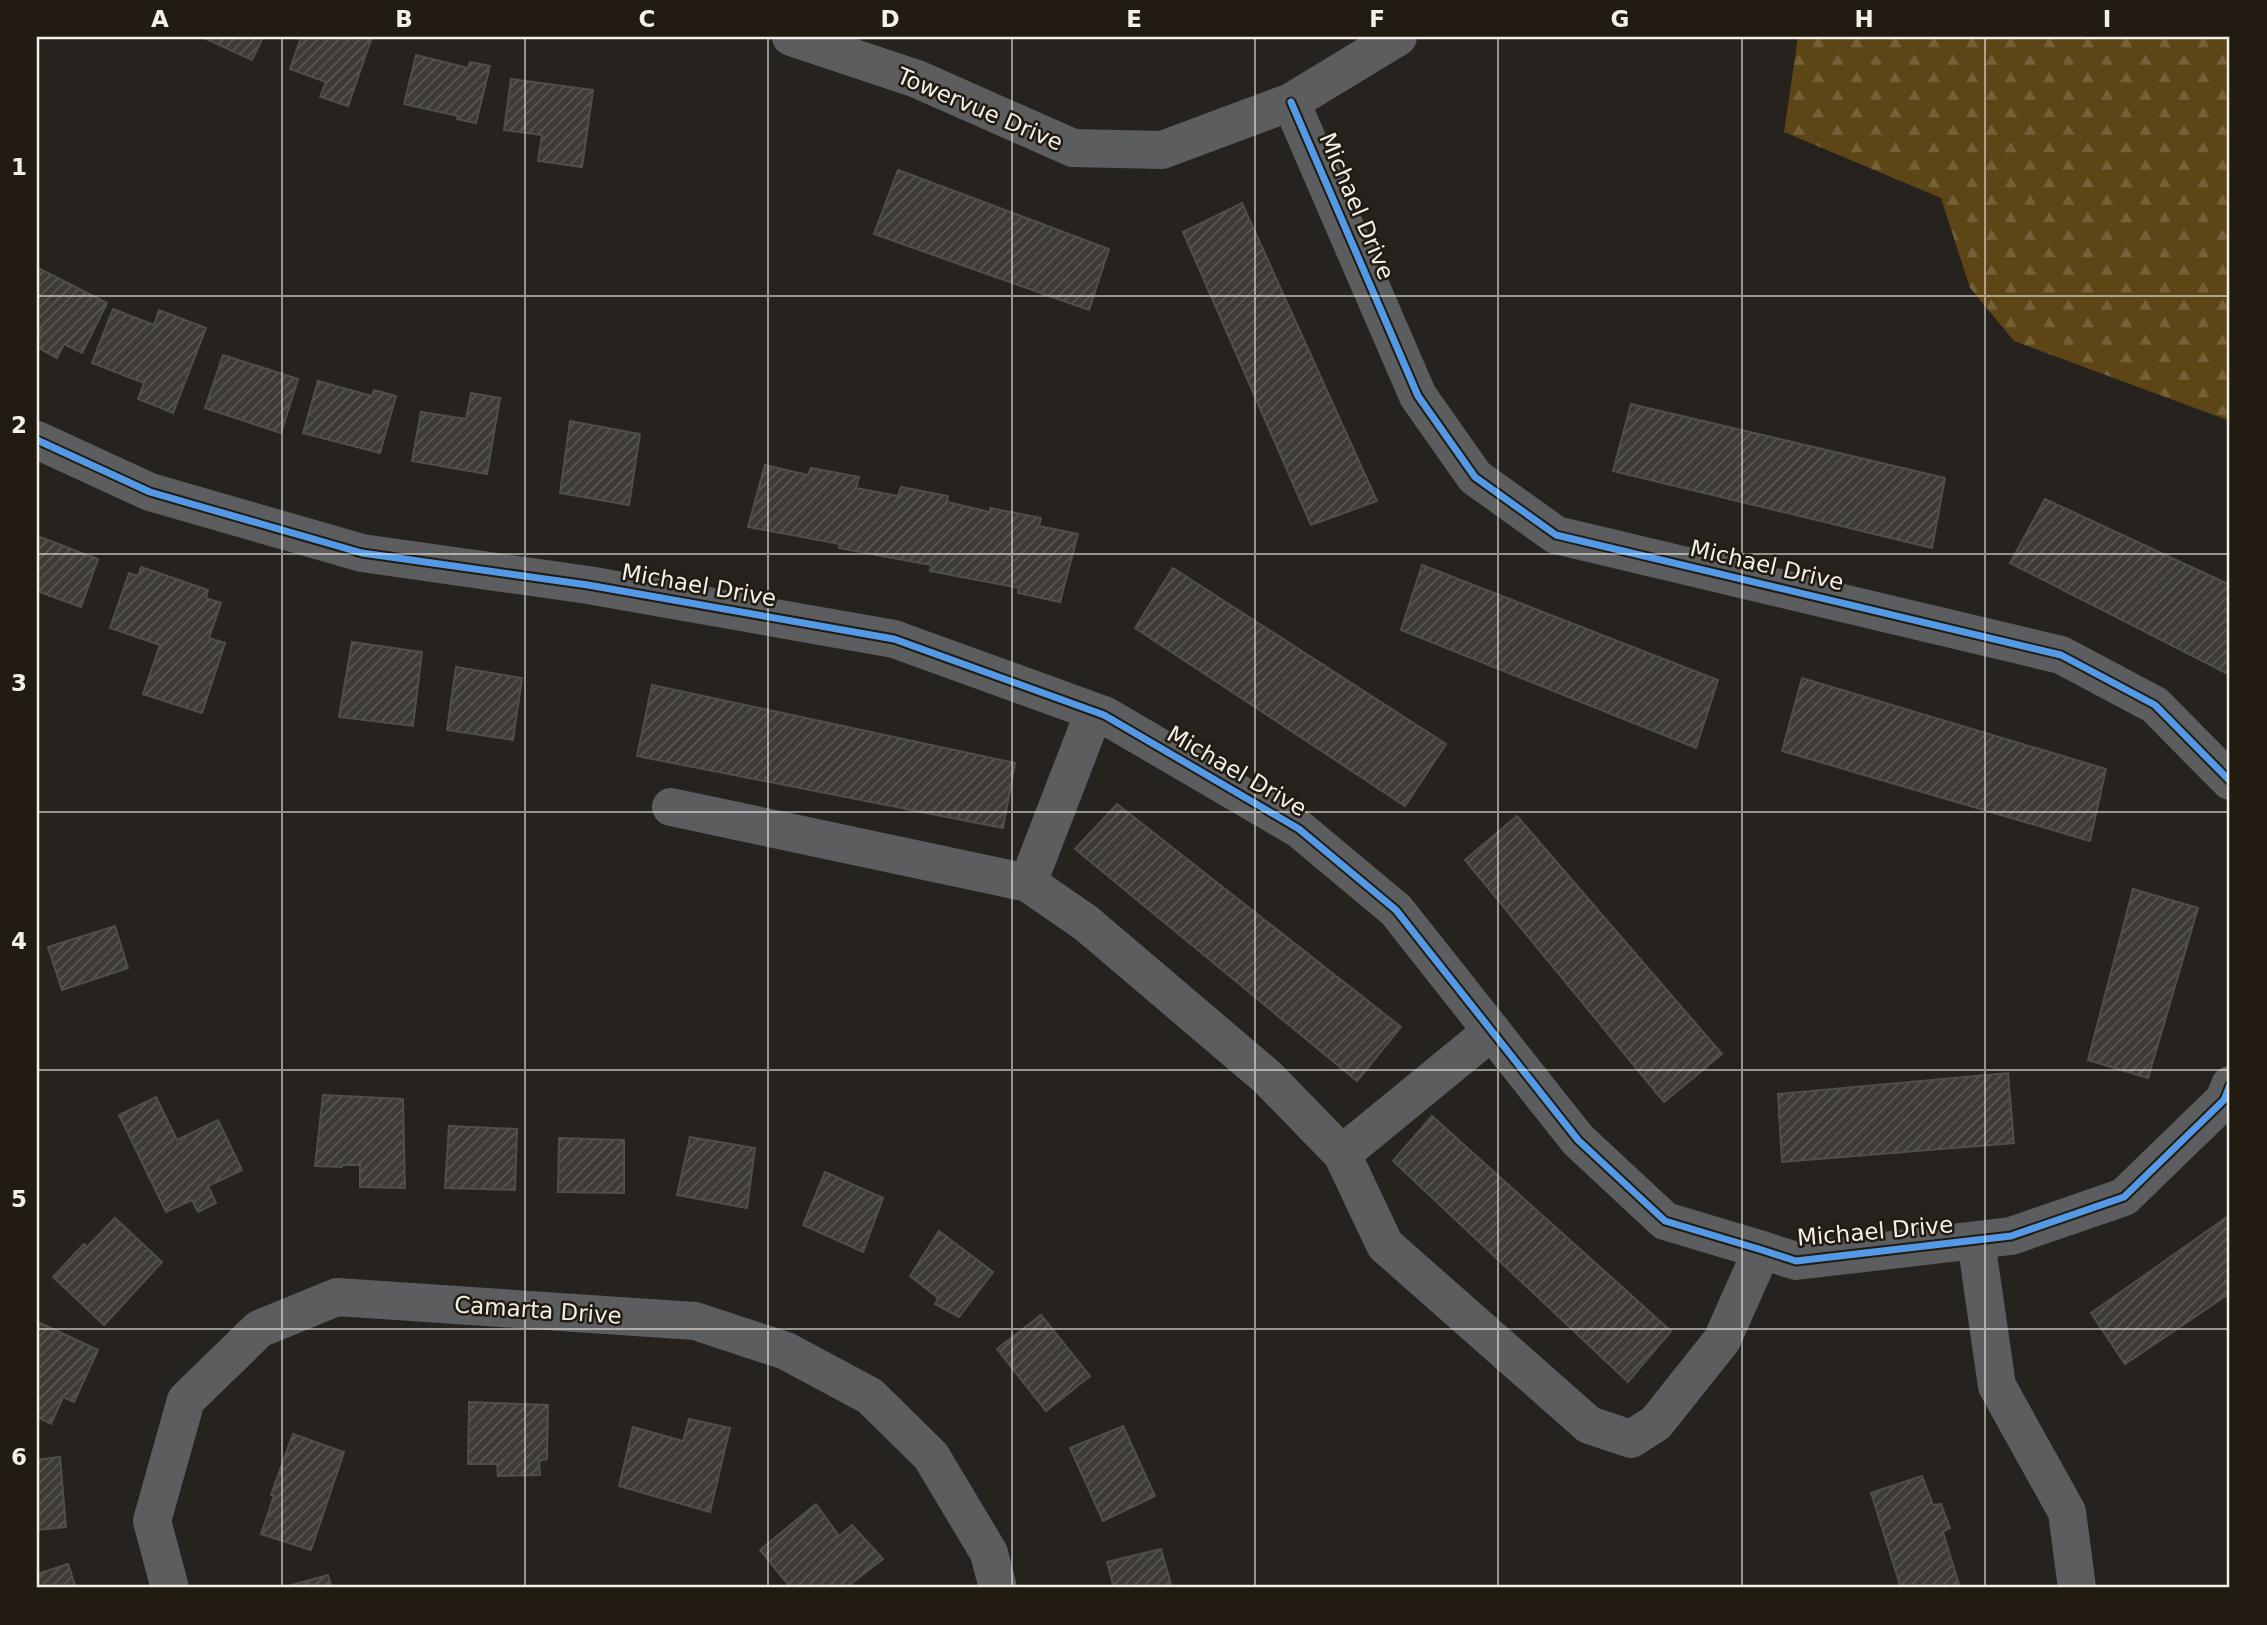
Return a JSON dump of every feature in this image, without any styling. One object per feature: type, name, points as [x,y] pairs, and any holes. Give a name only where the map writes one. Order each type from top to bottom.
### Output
[{"type":"street","name":"Towervue Drive","points":[[792,37],[917,79],[1073,148],[1162,150],[1291,102],[1398,37]]},
{"type":"street","name":"Michael Drive","points":[[1291,102],[1418,396],[1475,477],[1556,535],[2061,655],[2155,705],[2230,781]]},
{"type":"street","name":"Michael Drive","points":[[37,440],[150,492],[362,553],[588,585],[894,639],[1104,715],[1299,829],[1396,909],[1578,1140],[1665,1221],[1796,1261],[2011,1236],[2124,1197],[2224,1100],[2230,1085]]},
{"type":"street","points":[[1027,883],[1094,712]]},
{"type":"street","points":[[671,807],[1027,883],[1086,923],[1267,1077],[1342,1154],[1385,1245],[1589,1425],[1631,1439],[1656,1423],[1722,1340],[1762,1250]]},
{"type":"street","points":[[1342,1154],[1492,1031]]},
{"type":"street","points":[[1976,1241],[1997,1386],[2067,1512],[2077,1588]]},
{"type":"street","name":"Camarta Drive","points":[[170,1588],[152,1521],[186,1400],[259,1329],[337,1297],[695,1321],[786,1351],[870,1396],[930,1456],[989,1553],[998,1588]]},
{"type":"green space","points":[[1798,37],[2230,37],[2230,421],[2014,341],[1970,288],[1941,198],[1784,132]]},
{"type":"building","points":[[202,37],[263,37],[252,60]]},
{"type":"building","points":[[301,37],[372,37],[348,106],[320,97],[326,82],[290,69]]},
{"type":"building","points":[[416,55],[468,68],[470,62],[490,66],[476,123],[457,119],[458,116],[404,104]]},
{"type":"building","points":[[511,79],[593,90],[582,167],[538,161],[542,135],[504,130]]},
{"type":"building","points":[[898,170],[1109,249],[1089,310],[874,234]]},
{"type":"building","points":[[1242,203],[1377,501],[1311,525],[1183,232]]},
{"type":"building","points":[[38,268],[107,303],[82,353],[64,344],[57,358],[37,347],[41,330],[37,328]]},
{"type":"building","points":[[113,309],[154,325],[159,310],[206,328],[173,413],[138,399],[144,383],[92,363]]},
{"type":"building","points":[[223,355],[298,379],[281,433],[205,408]]},
{"type":"building","points":[[318,381],[372,396],[374,390],[396,396],[380,453],[303,433]]},
{"type":"building","points":[[471,393],[500,398],[487,474],[412,461],[421,412],[466,419]]},
{"type":"building","points":[[1631,404],[1945,478],[1932,548],[1613,471]]},
{"type":"building","points":[[570,421],[640,434],[629,505],[560,493]]},
{"type":"building","points":[[765,465],[808,475],[811,468],[859,477],[856,488],[898,496],[901,487],[948,496],[947,502],[990,512],[990,508],[1041,518],[1039,526],[1078,534],[1060,602],[1018,593],[1019,588],[930,571],[931,565],[748,527]]},
{"type":"building","points":[[2045,499],[2230,585],[2230,675],[2010,563]]},
{"type":"building","points":[[37,536],[98,559],[81,607],[37,591]]},
{"type":"building","points":[[1422,565],[1718,680],[1696,748],[1401,630]]},
{"type":"building","points":[[141,567],[208,590],[206,598],[221,603],[209,638],[225,643],[202,713],[143,694],[160,645],[110,628],[129,573],[138,576]]},
{"type":"building","points":[[1173,568],[1446,744],[1405,806],[1135,628]]},
{"type":"building","points":[[352,642],[422,652],[413,726],[339,717]]},
{"type":"building","points":[[456,667],[522,678],[513,740],[447,730]]},
{"type":"building","points":[[1802,678],[2106,769],[2090,841],[1782,751]]},
{"type":"building","points":[[652,685],[1015,763],[1003,828],[637,756]]},
{"type":"building","points":[[1117,804],[1401,1027],[1357,1081],[1075,849]]},
{"type":"building","points":[[1517,816],[1722,1054],[1664,1102],[1465,860]]},
{"type":"building","points":[[2133,889],[2198,908],[2148,1078],[2088,1060]]},
{"type":"building","points":[[115,926],[128,968],[62,990],[48,947]]},
{"type":"building","points":[[2008,1073],[2014,1143],[1782,1162],[1778,1094]]},
{"type":"building","points":[[323,1095],[403,1099],[405,1188],[360,1187],[360,1165],[315,1166]]},
{"type":"building","points":[[156,1097],[177,1140],[218,1120],[242,1170],[208,1186],[216,1203],[198,1212],[192,1200],[166,1212],[119,1115]]},
{"type":"building","points":[[1432,1116],[1671,1331],[1628,1382],[1393,1161]]},
{"type":"building","points":[[449,1126],[517,1129],[515,1190],[445,1188]]},
{"type":"building","points":[[690,1137],[755,1148],[747,1208],[677,1195]]},
{"type":"building","points":[[559,1138],[624,1140],[624,1193],[558,1192]]},
{"type":"building","points":[[825,1172],[883,1198],[863,1252],[803,1225]]},
{"type":"building","points":[[2230,1215],[2230,1293],[2125,1364],[2091,1313]]},
{"type":"building","points":[[115,1218],[162,1262],[104,1325],[53,1277],[84,1244],[87,1247]]},
{"type":"building","points":[[939,1231],[993,1272],[959,1317],[935,1304],[938,1298],[910,1276]]},
{"type":"building","points":[[1041,1315],[1090,1376],[1046,1411],[997,1349]]},
{"type":"building","points":[[40,1323],[98,1350],[74,1402],[63,1397],[51,1424],[37,1417],[37,1330]]},
{"type":"building","points":[[469,1402],[548,1405],[547,1459],[539,1461],[540,1475],[498,1476],[497,1464],[468,1464]]},
{"type":"building","points":[[689,1419],[730,1428],[710,1512],[619,1486],[633,1427],[683,1441]]},
{"type":"building","points":[[1123,1426],[1155,1496],[1103,1521],[1070,1448]]},
{"type":"building","points":[[293,1434],[344,1452],[311,1550],[261,1534],[274,1496],[271,1495]]},
{"type":"building","points":[[60,1457],[66,1527],[37,1530],[37,1460]]},
{"type":"building","points":[[1922,1476],[1933,1505],[1941,1504],[1950,1528],[1943,1532],[1960,1588],[1901,1588],[1871,1493]]},
{"type":"building","points":[[816,1504],[839,1536],[852,1525],[883,1559],[845,1588],[791,1588],[760,1550]]},
{"type":"building","points":[[1161,1549],[1172,1588],[1114,1588],[1107,1562]]},
{"type":"building","points":[[68,1564],[76,1588],[37,1588],[37,1574]]},
{"type":"building","points":[[328,1575],[332,1588],[281,1588]]},
{"type":"cycle path","points":[[1291,102],[1418,396],[1475,477],[1556,535],[2061,655],[2155,705],[2230,781]]},
{"type":"cycle path","points":[[37,440],[150,492],[362,553],[588,585],[894,639],[1104,715],[1299,829],[1396,910],[1578,1140],[1665,1221],[1796,1261],[2011,1236],[2124,1197],[2224,1100],[2230,1085]]}]
